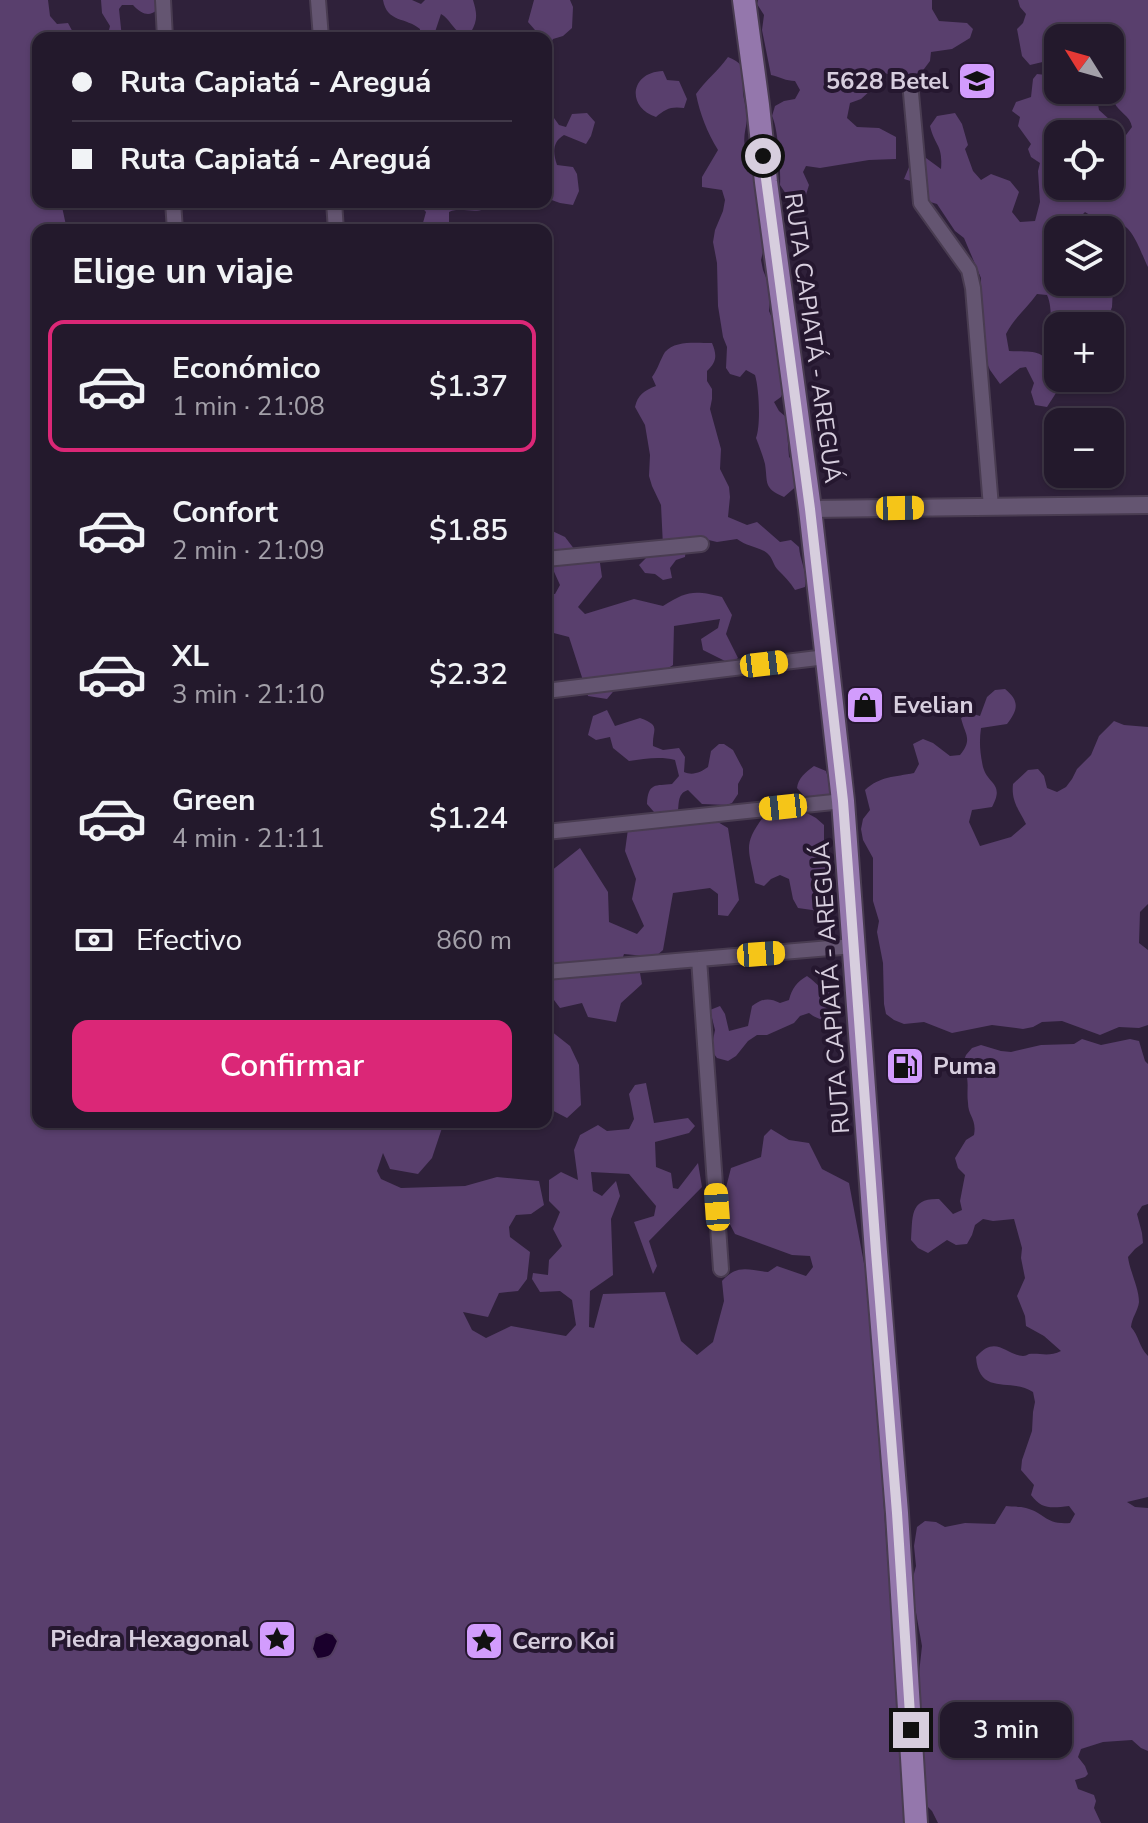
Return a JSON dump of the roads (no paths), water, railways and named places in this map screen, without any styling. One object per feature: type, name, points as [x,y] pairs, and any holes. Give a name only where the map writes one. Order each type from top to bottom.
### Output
[{"type":"main road","name":"RUTA CAPIATÁ - AREGUÁ","points":[[744,0],[810,509],[843,801],[896,1498],[916,1823]]},
{"type":"street","points":[[163,0],[165,32]]},
{"type":"street","points":[[318,0],[321,32]]},
{"type":"street","points":[[911,93],[921,203],[969,270],[973,288],[991,507]]},
{"type":"street","points":[[810,509],[1148,505]]},
{"type":"street","points":[[552,558],[701,544]]},
{"type":"street","points":[[552,690],[826,657]]},
{"type":"street","points":[[552,831],[843,801]]},
{"type":"street","points":[[552,971],[854,946]]},
{"type":"street","points":[[699,959],[721,1269]]},
{"type":"place","name":"5628 Betel","points":[[977,81]]},
{"type":"place","name":"Evelian","points":[[865,705]]},
{"type":"place","name":"Puma","points":[[905,1066]]},
{"type":"place","name":"Piedra Hexagonal","points":[[277,1639]]},
{"type":"place","name":"Cerro Koi","points":[[484,1641]]}]
